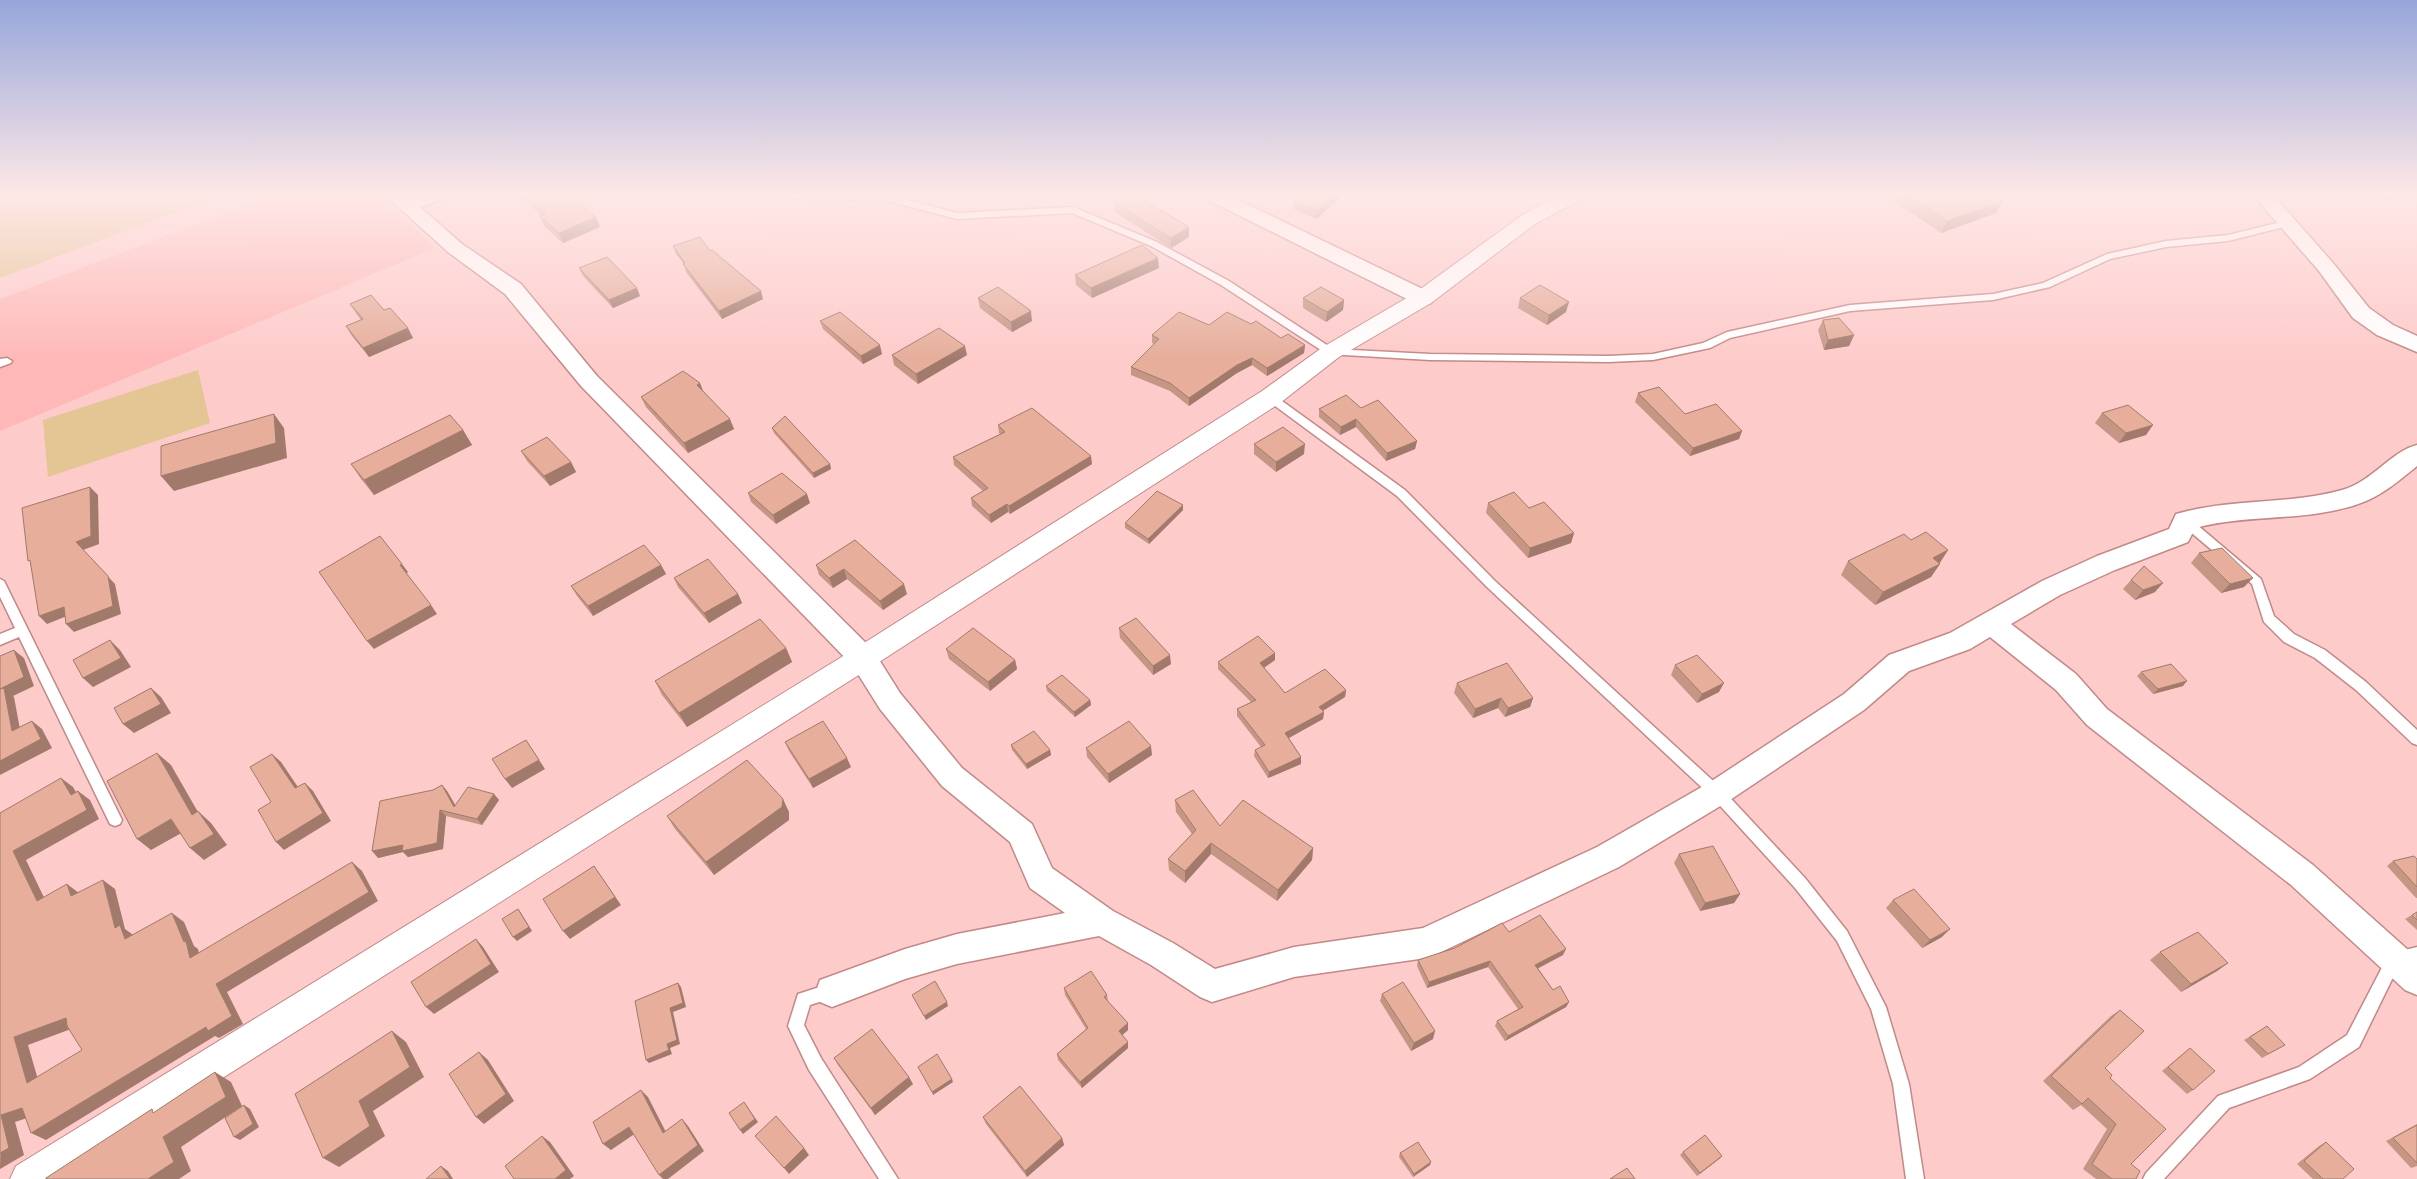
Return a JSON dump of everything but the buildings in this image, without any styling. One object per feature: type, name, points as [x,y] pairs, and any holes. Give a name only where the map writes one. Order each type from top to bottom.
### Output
[{"type":"main road","points":[[29,1179],[863,658],[1271,397],[1332,352],[1423,298],[1488,250]]},
{"type":"street","points":[[458,250],[513,289],[589,382],[863,658],[890,701],[952,777],[1022,833],[1041,878],[1102,921],[1162,954],[1212,986],[1294,962],[1426,943],[1608,858],[1717,793],[1854,702],[1898,663],[1960,641],[2051,588],[2106,563],[2179,534],[2184,521],[2208,514],[2290,509],[2351,497],[2388,476],[2417,453]]},
{"type":"street","points":[[1326,250],[1423,298]]},
{"type":"street","points":[[2310,250],[2361,313],[2384,330],[2417,345]]},
{"type":"street","points":[[1990,622],[2066,682],[2097,717],[2406,956],[2417,979]]},
{"type":"street","points":[[832,991],[905,964],[957,949],[1102,921]]},
{"type":"lane","points":[[1165,250],[1226,283],[1332,352],[1430,357],[1608,360],[1653,357],[1706,346],[1728,335],[1850,308],[1993,297],[2046,285],[2107,257],[2139,250]]},
{"type":"lane","points":[[1271,397],[1401,493],[1492,584],[1717,793],[1800,883],[1842,936],[1878,1007],[1900,1084],[1915,1179]]},
{"type":"lane","points":[[2184,521],[2257,582],[2268,618],[2275,625],[2289,638],[2320,654],[2361,686],[2417,739]]},
{"type":"lane","points":[[0,584],[115,820]]},
{"type":"lane","points":[[0,640],[23,630]]},
{"type":"lane","points":[[2152,1179],[2224,1102],[2304,1073],[2353,1041],[2406,956]]},
{"type":"lane","points":[[832,991],[804,999],[796,1026],[815,1064],[889,1179]]},
{"type":"shaded area","points":[[0,250],[75,250],[0,278]]},
{"type":"shaded area","points":[[129,250],[430,250],[0,431],[0,299]]},
{"type":"shaded area","points":[[198,370],[210,423],[48,477],[43,420]]}]
